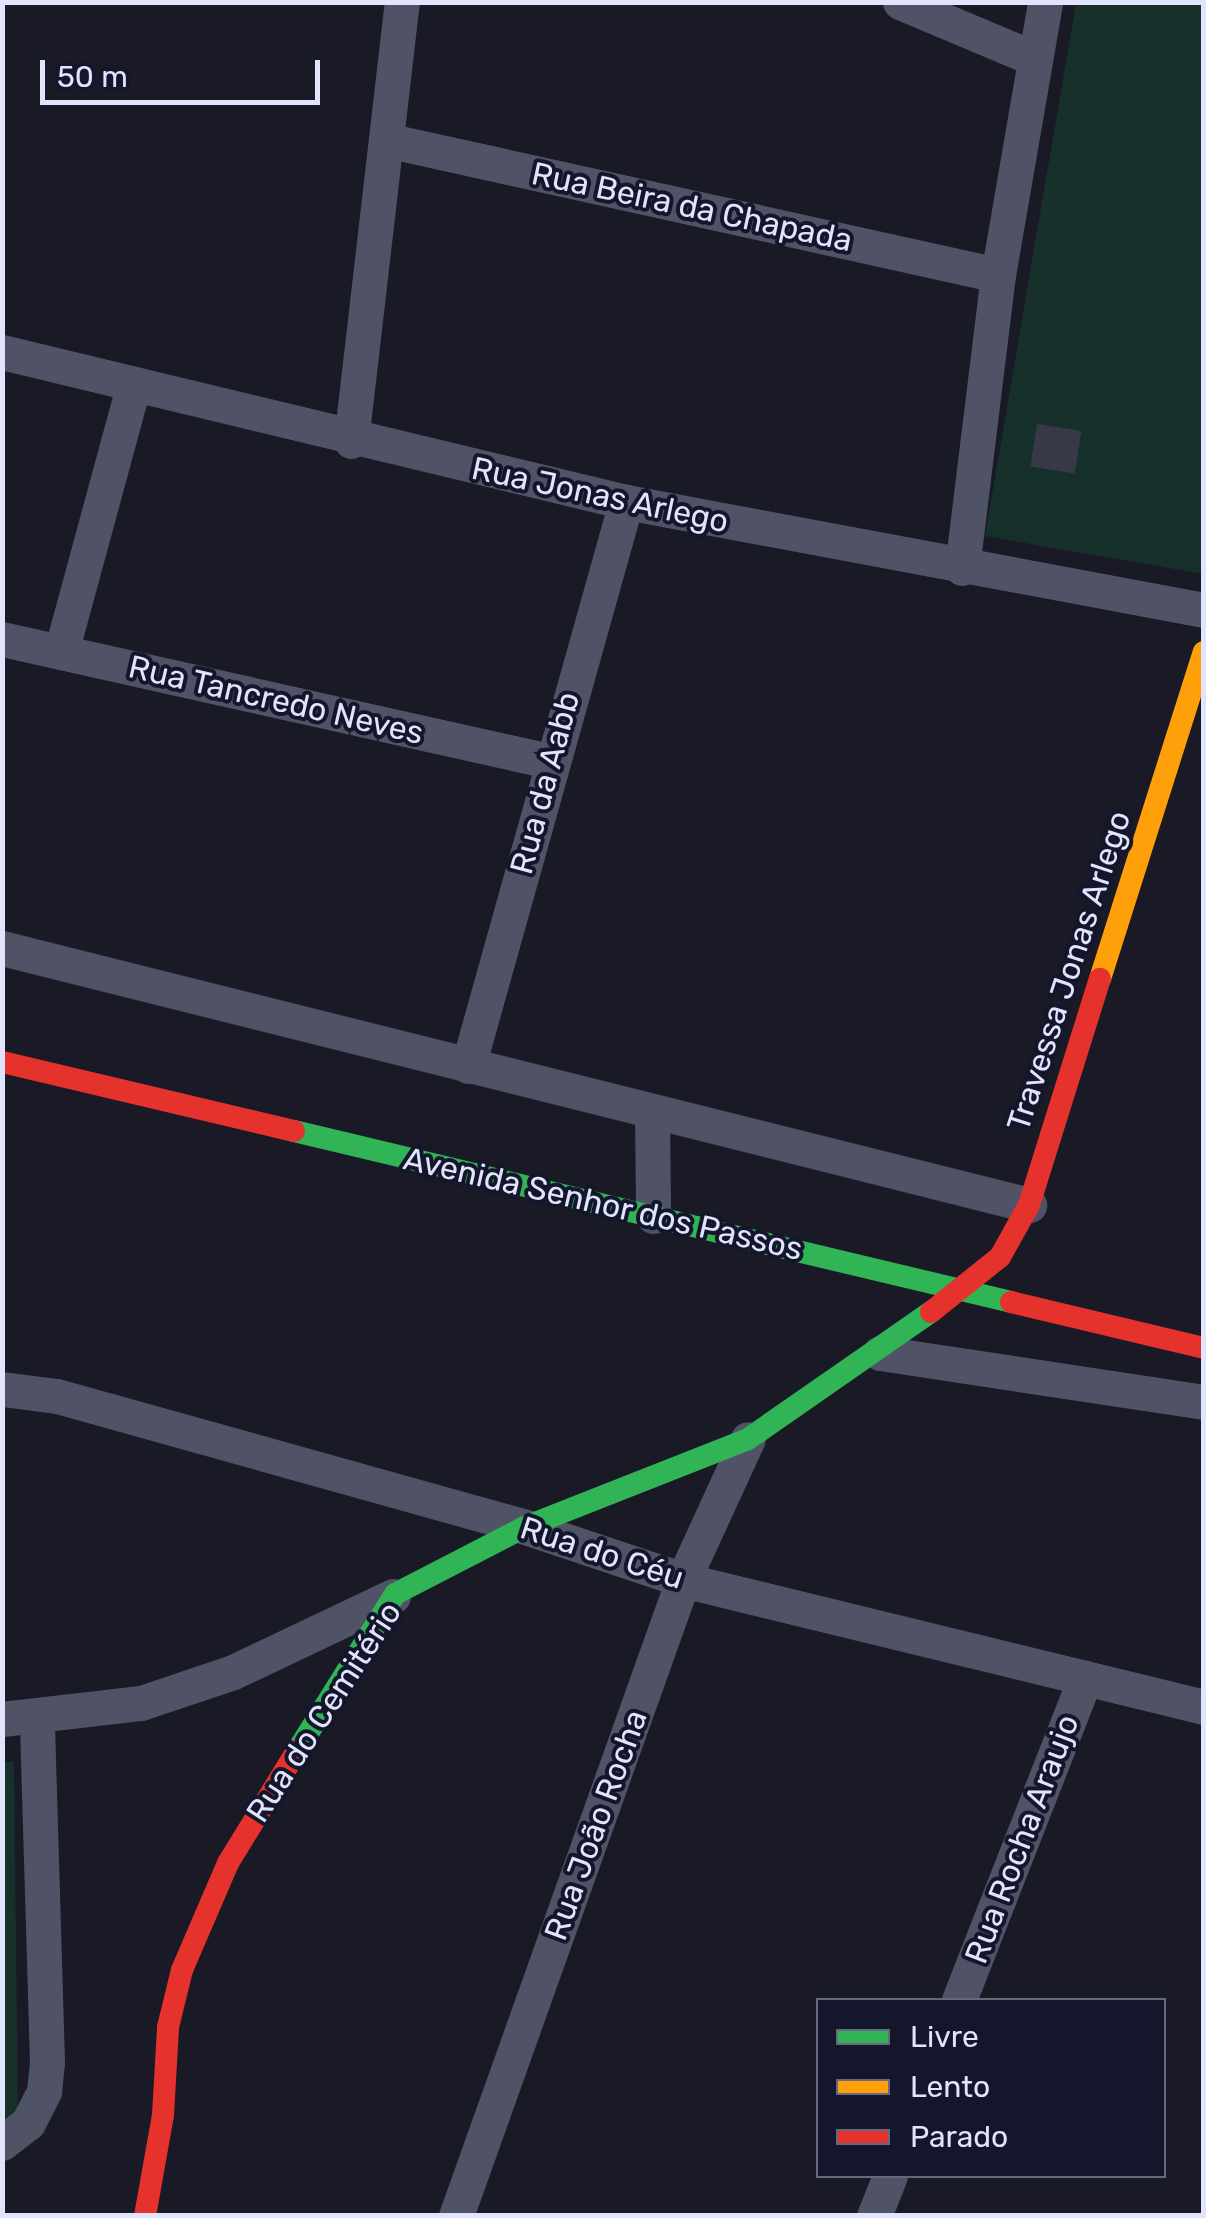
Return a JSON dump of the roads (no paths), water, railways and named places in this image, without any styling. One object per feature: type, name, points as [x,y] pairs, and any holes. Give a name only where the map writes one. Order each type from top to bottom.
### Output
[{"type":"street","points":[[351,441],[402,2]]},
{"type":"street","points":[[900,2],[1033,58]]},
{"type":"street","points":[[962,568],[998,275],[1045,2]]},
{"type":"street","name":"Rua Beira da Chapada","points":[[386,140],[998,275]]},
{"type":"street","name":"Rua Jonas Arlego","points":[[2,352],[351,441],[626,502],[962,568],[1204,610]]},
{"type":"street","points":[[62,652],[134,384]]},
{"type":"street","name":"Rua da Aabb","points":[[468,1066],[549,761],[626,502]]},
{"type":"street","name":"Rua Tancredo Neves","points":[[2,639],[549,761]]},
{"type":"street","name":"Travessa Jonas Arlego","points":[[963,1291],[1000,1257],[1029,1205],[1204,652]]},
{"type":"street","points":[[2,948],[1029,1205]]},
{"type":"street","name":"Avenida Senhor dos Passos","points":[[2,1062],[1204,1348]]},
{"type":"street","points":[[652,1112],[653,1216]]},
{"type":"street","name":"Rua do Cemitério","points":[[145,2216],[163,2116],[168,2026],[182,1970],[228,1863],[395,1594],[525,1527],[748,1439],[880,1353],[963,1291]]},
{"type":"street","points":[[880,1353],[1204,1402]]},
{"type":"street","name":"Rua do Céu","points":[[2,1389],[56,1396],[525,1527],[684,1580],[1204,1707]]},
{"type":"street","name":"Rua João Rocha","points":[[456,2216],[684,1580],[748,1439]]},
{"type":"street","points":[[2,2143],[28,2123],[44,2091],[48,2062],[20,1719],[142,1703],[233,1672],[395,1594]]},
{"type":"street","name":"Rua Rocha Araujo","points":[[960,1998],[1085,1678]]},
{"type":"street","points":[[874,2216],[889,2178]]}]
